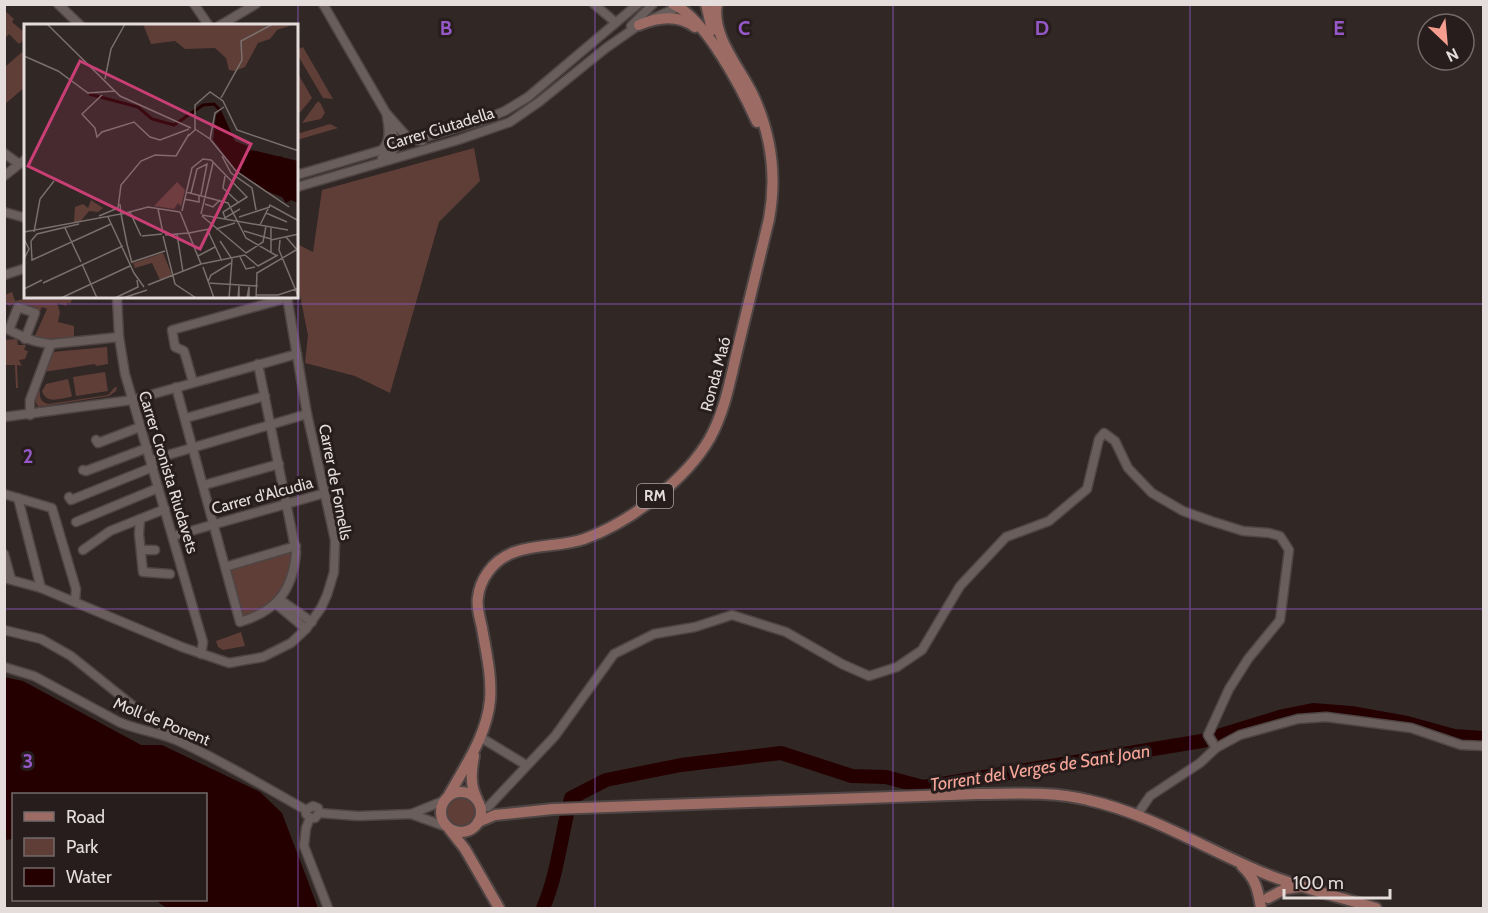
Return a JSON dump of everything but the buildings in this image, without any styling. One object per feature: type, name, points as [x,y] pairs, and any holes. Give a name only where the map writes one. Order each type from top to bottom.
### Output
[{"type":"main road","points":[[677,6],[687,7],[694,4]]},
{"type":"main road","name":"RM","points":[[706,4],[711,27],[765,128]]},
{"type":"main road","name":"RM","points":[[717,4],[715,15],[718,28],[752,93],[765,128]]},
{"type":"main road","name":"RM","points":[[677,6],[693,18],[719,54]]},
{"type":"main road","name":"RM","points":[[639,25],[664,18],[687,21],[704,35],[719,54]]},
{"type":"main road","name":"Ronda Maó","points":[[719,54],[753,113],[772,161]]},
{"type":"main road","name":"Ronda Maó","points":[[481,802],[472,790],[471,780],[491,689],[489,663],[477,597],[483,581],[500,559],[517,551],[583,539],[625,518],[654,498],[684,471],[703,449],[716,427],[726,399],[769,219],[773,181],[772,161],[765,128]]},
{"type":"main road","name":"Ronda Maó","points":[[446,798],[478,741]]},
{"type":"main road","points":[[499,909],[477,869],[448,828],[440,812],[446,798],[461,791],[467,792],[481,802],[527,811]]},
{"type":"main road","points":[[448,828],[467,832],[495,815],[553,809],[1031,794],[1086,799],[1137,815],[1267,875],[1376,909]]},
{"type":"main road","points":[[477,869],[471,845],[472,834],[482,813],[481,802]]},
{"type":"main road","points":[[1234,860],[1250,873],[1263,902]]},
{"type":"main road","points":[[1263,902],[1267,875]]},
{"type":"main road","points":[[1263,902],[1285,889],[1302,887]]},
{"type":"street","points":[[58,4],[79,24]]},
{"type":"street","points":[[194,4],[208,24]]},
{"type":"street","points":[[222,24],[255,4]]},
{"type":"street","points":[[323,4],[386,113],[401,133],[408,138],[446,144]]},
{"type":"street","points":[[594,4],[615,22]]},
{"type":"street","points":[[417,140],[483,120],[505,111],[528,97],[638,4]]},
{"type":"street","name":"Carrer Ciutadella","points":[[606,48],[653,4]]},
{"type":"street","name":"Carrer Ciutadella","points":[[298,187],[482,133],[517,117],[639,25],[677,6]]},
{"type":"street","points":[[356,170],[362,164],[384,157],[394,150],[395,138],[386,113]]},
{"type":"street","name":"Carrer Ciutadella","points":[[298,175],[382,150],[388,143],[389,134],[386,113]]},
{"type":"street","points":[[4,153],[22,162],[4,176]]},
{"type":"street","points":[[4,212],[24,217]]},
{"type":"street","points":[[4,275],[24,269]]},
{"type":"street","name":"Carrer Cronista Riudavets","points":[[117,298],[119,337],[125,374],[203,642],[201,654]]},
{"type":"street","points":[[193,382],[184,351],[176,347],[172,330],[287,298]]},
{"type":"street","name":"Carrer de Fornells","points":[[8,578],[75,601],[201,654],[229,663],[263,657],[291,643],[309,625],[327,595],[334,572],[335,540],[307,414],[287,298]]},
{"type":"street","points":[[25,339],[51,344],[119,337]]},
{"type":"street","points":[[30,415],[30,400],[51,344]]},
{"type":"street","points":[[4,417],[132,400],[297,354]]},
{"type":"street","points":[[176,387],[240,622],[265,612],[277,602],[292,578],[296,546],[258,364]]},
{"type":"street","points":[[186,418],[265,396]]},
{"type":"street","points":[[69,497],[71,500],[194,447],[307,414]]},
{"type":"street","points":[[96,441],[140,427]]},
{"type":"street","points":[[481,802],[526,765],[555,736],[614,654],[654,634],[695,627],[732,615],[786,632],[842,664],[869,676],[897,667],[922,650],[960,586],[1005,537],[1049,520],[1087,489],[1099,439],[1104,433],[1115,441],[1128,468],[1152,493],[1182,511],[1211,521],[1243,531],[1280,536],[1289,550],[1280,620],[1235,679],[1216,715],[1212,742],[1200,763],[1150,796],[1137,815]]},
{"type":"street","points":[[83,470],[86,471],[147,448]]},
{"type":"street","points":[[204,484],[279,464]]},
{"type":"street","points":[[76,522],[158,488]]},
{"type":"street","name":"Carrer d'Alcudia","points":[[173,536],[325,493]]},
{"type":"street","points":[[4,494],[52,508],[76,590],[75,601]]},
{"type":"street","points":[[18,498],[41,588]]},
{"type":"street","points":[[82,550],[110,531],[165,509]]},
{"type":"street","points":[[140,519],[139,534],[143,572],[170,574]]},
{"type":"street","points":[[225,567],[296,546]]},
{"type":"street","points":[[142,550],[155,550]]},
{"type":"street","points":[[4,554],[8,578]]},
{"type":"street","points":[[277,602],[309,625]]},
{"type":"street","points":[[4,630],[41,639],[71,656],[147,717],[205,753]]},
{"type":"street","name":"Moll de Ponent","points":[[4,667],[34,676],[119,722],[174,739],[205,753],[312,814],[358,816],[411,814],[446,798]]},
{"type":"street","points":[[1212,742],[1298,719],[1326,717],[1416,729],[1461,745],[1484,747]]},
{"type":"street","points":[[478,741],[526,765]]},
{"type":"street","points":[[312,814],[306,828],[304,846],[328,909]]},
{"type":"street","name":"Moll de Ponent","points":[[411,814],[448,828]]},
{"type":"green space","points":[[4,10],[14,19],[12,22],[24,32],[24,40],[19,44],[9,34],[5,38]]},
{"type":"green space","points":[[303,47],[333,99],[323,98],[298,56],[298,50]]},
{"type":"green space","points":[[22,52],[24,55],[24,88],[5,104],[5,67]]},
{"type":"green space","points":[[298,74],[312,98],[298,115]]},
{"type":"green space","points":[[318,101],[325,113],[321,119],[302,123]]},
{"type":"green space","points":[[330,124],[338,128],[298,140],[298,134]]},
{"type":"green space","points":[[474,148],[480,181],[439,222],[390,393],[355,376],[305,363],[308,335],[298,286],[298,244],[313,252],[322,190]]},
{"type":"green space","points":[[12,292],[15,301],[35,298],[72,298],[71,303],[66,303],[67,306],[57,303],[60,312],[58,322],[74,326],[74,337],[35,340],[47,309],[42,307],[40,311],[12,304],[5,305],[5,295]]},
{"type":"green space","points":[[17,339],[18,345],[26,345],[24,350],[28,351],[25,359],[19,360],[22,366],[17,365],[18,388],[16,388],[15,365],[5,365],[4,340]]},
{"type":"green space","points":[[107,347],[108,364],[44,372],[52,352]]},
{"type":"green space","points":[[105,372],[108,391],[76,396],[73,377]]},
{"type":"green space","points":[[68,379],[72,396],[53,400],[44,395],[42,391],[46,384]]},
{"type":"green space","points":[[39,384],[42,401],[48,404],[108,395],[117,387],[116,391],[109,396],[38,407],[34,398]]},
{"type":"green space","points":[[294,549],[291,575],[271,605],[242,618],[228,568]]},
{"type":"green space","points":[[241,632],[245,646],[223,650],[218,647],[216,641]]},
{"type":"green space","points":[[461,796],[472,801],[477,812],[472,823],[461,828],[450,823],[445,812],[450,801]]},
{"type":"water","points":[[4,677],[23,681],[141,745],[162,745],[260,792],[282,813],[318,908],[167,908],[156,901],[207,901],[207,793],[12,793],[12,839],[5,840]]},
{"type":"waterway","name":"Torrent del Verges de Sant Joan","points":[[543,908],[556,868],[571,798],[606,780],[681,765],[781,753],[852,776],[886,777],[923,787],[1202,741],[1283,716],[1313,710],[1351,713],[1407,723],[1454,736],[1484,738]]}]
